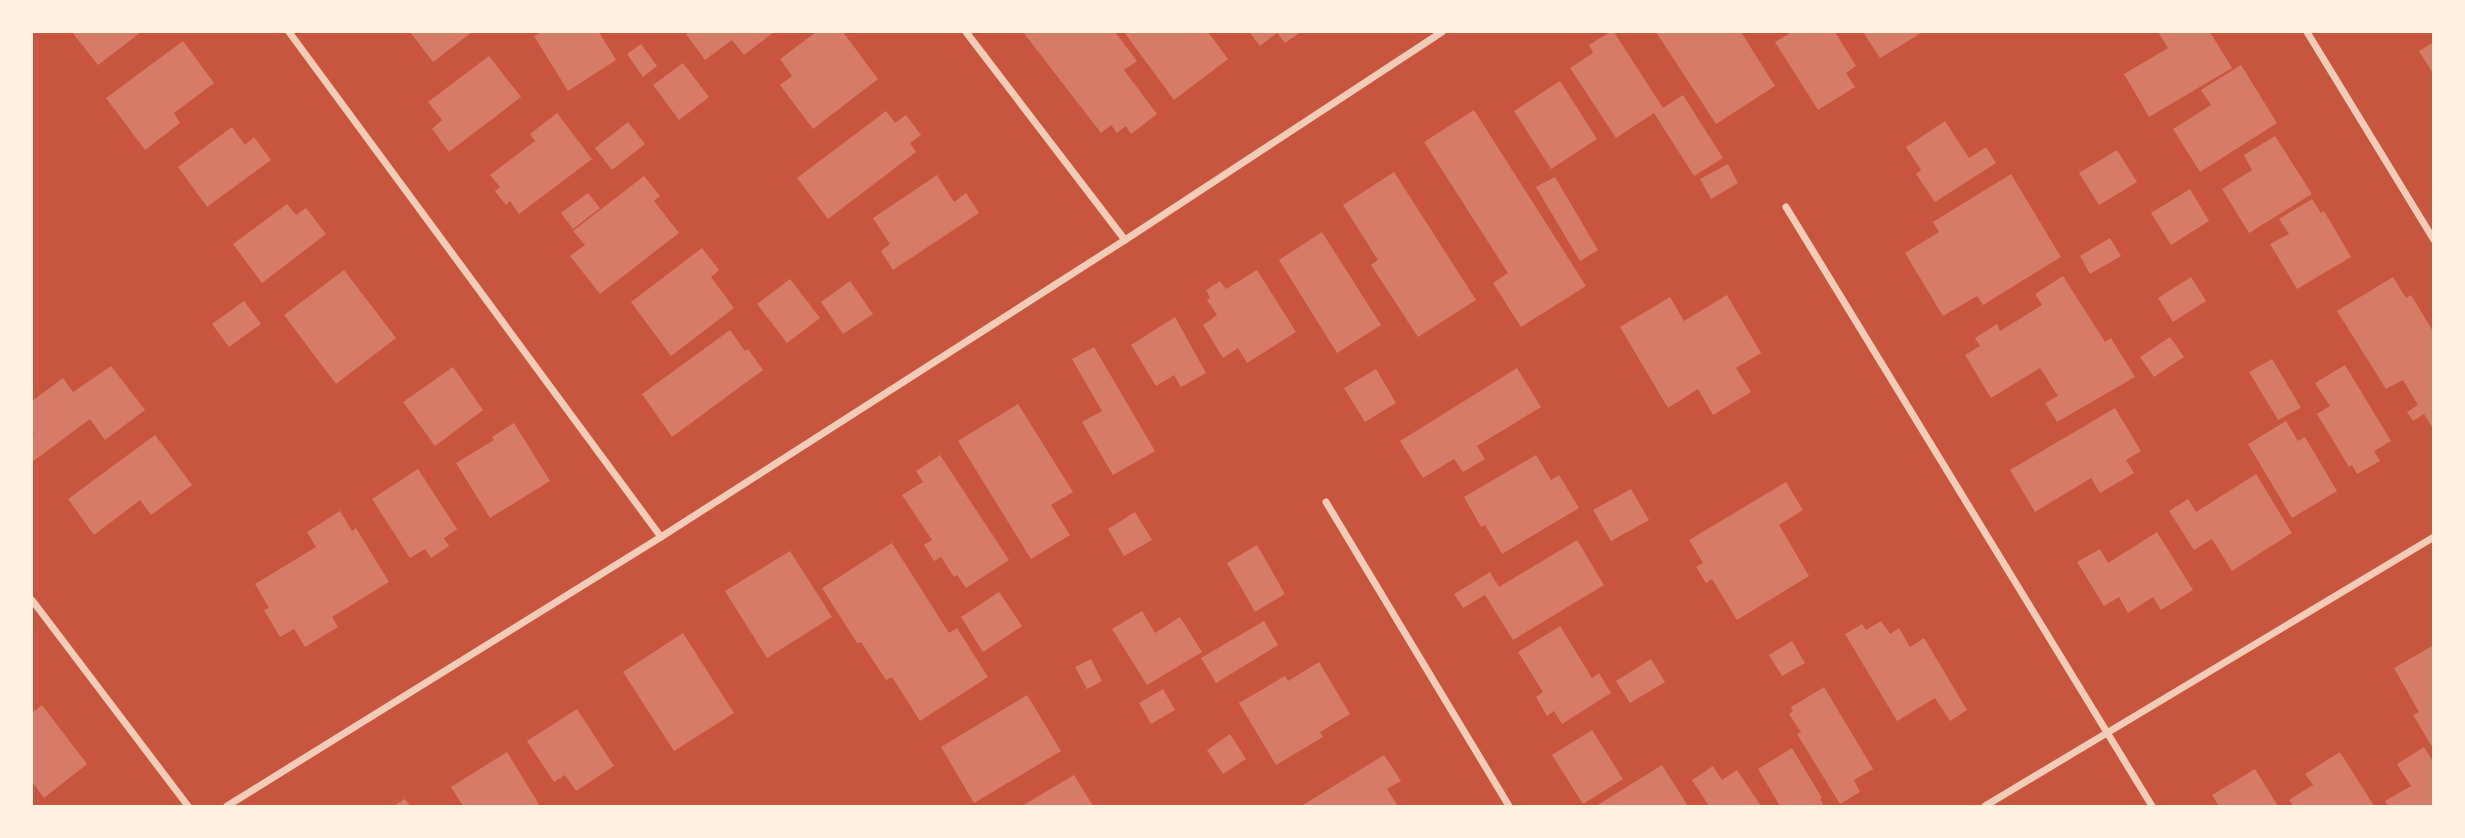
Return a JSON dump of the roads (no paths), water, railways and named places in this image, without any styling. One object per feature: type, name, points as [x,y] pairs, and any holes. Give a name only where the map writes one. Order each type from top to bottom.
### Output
[{"type":"street","points":[[289,32],[661,537]]},
{"type":"street","points":[[966,32],[1125,240]]},
{"type":"street","points":[[227,807],[661,537],[1125,240],[1441,32]]},
{"type":"street","points":[[2307,32],[2434,240]]},
{"type":"street","points":[[1786,207],[2152,807]]},
{"type":"street","points":[[1326,502],[1509,807]]},
{"type":"street","points":[[1985,807],[2434,537]]},
{"type":"street","points":[[32,600],[188,807]]}]
